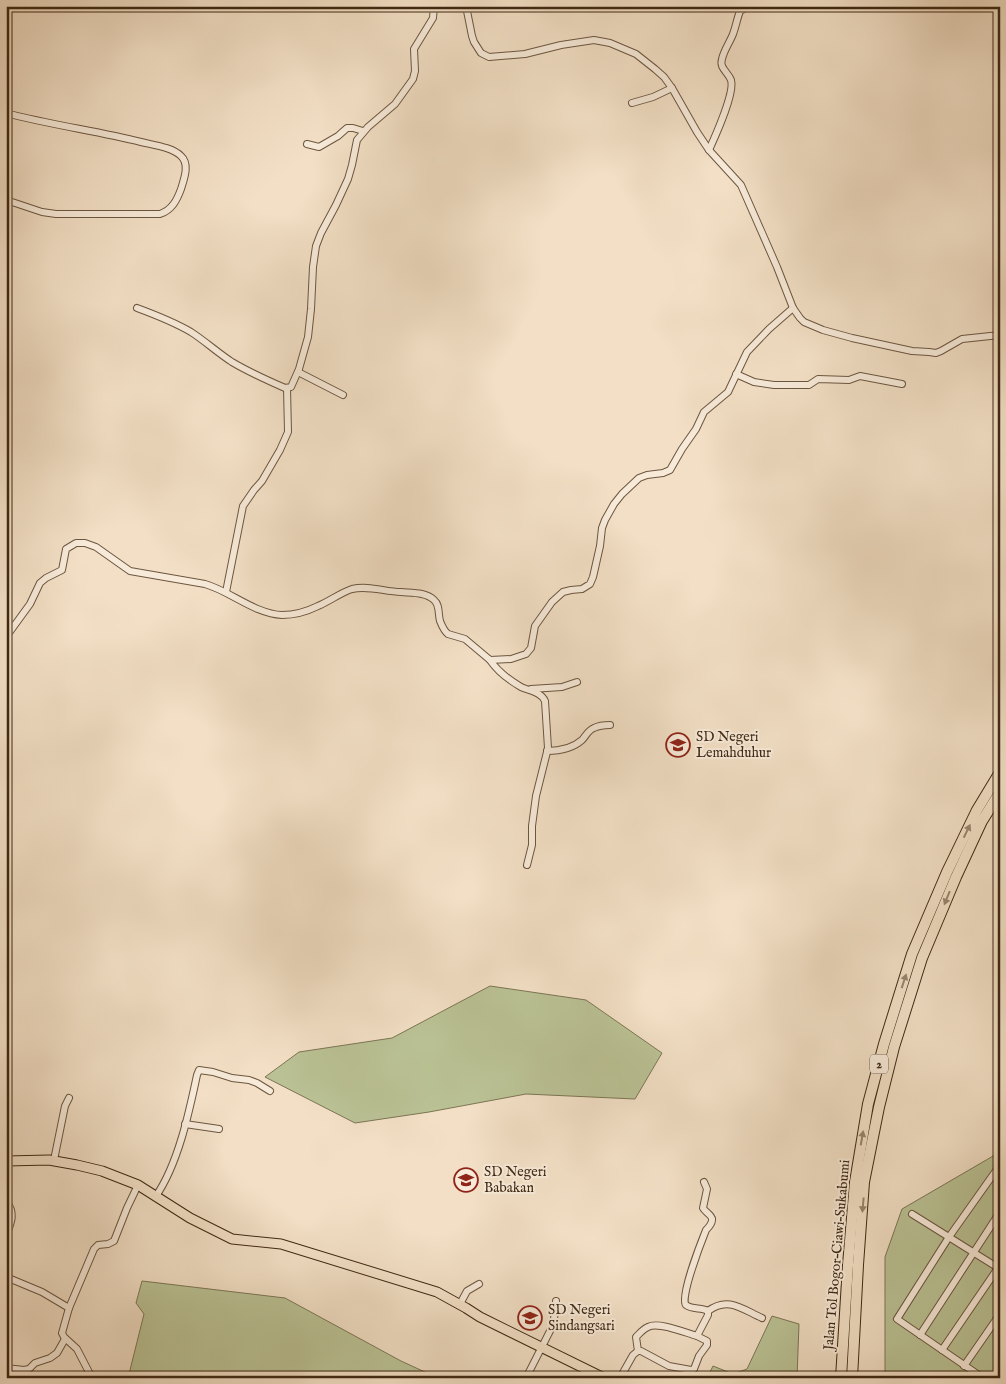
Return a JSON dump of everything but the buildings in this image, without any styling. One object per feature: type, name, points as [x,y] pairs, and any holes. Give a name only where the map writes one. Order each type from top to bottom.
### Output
[{"type":"highway","name":"Jalan Tol Bogor–Ciawi–Sukabumi","points":[[841,1378],[854,1182],[868,1104],[884,1044],[912,954],[976,810],[1000,772]]},
{"type":"highway","name":"Jalan Tol Bogor–Ciawi–Sukabumi","points":[[852,1378],[864,1182],[879,1107],[894,1046],[922,958],[982,821],[1000,792]]},
{"type":"main road","points":[[6,1161],[54,1160],[102,1171],[138,1185],[190,1218],[232,1238],[281,1244],[436,1292],[480,1317],[604,1378]]},
{"type":"street","points":[[287,388],[291,387],[298,372],[308,332],[312,272],[320,233],[348,179],[357,140],[363,131],[395,104],[411,83],[415,71],[414,49],[433,18],[434,6]]},
{"type":"street","points":[[466,6],[472,36],[484,56],[525,54],[587,40],[602,41],[636,54],[664,77],[709,150],[743,189],[793,308],[804,322],[852,338],[936,353],[962,339],[1000,336]]},
{"type":"street","points":[[709,150],[720,124],[731,88],[731,81],[723,69],[722,59],[733,34],[739,9],[750,6]]},
{"type":"street","points":[[632,103],[653,97],[672,88]]},
{"type":"street","points":[[6,113],[118,136],[167,149],[181,156],[186,164],[186,168],[184,181],[178,197],[170,208],[160,214],[56,214],[42,212],[6,200]]},
{"type":"street","points":[[307,144],[319,147],[350,128],[363,131]]},
{"type":"street","points":[[137,308],[178,325],[233,362],[287,388]]},
{"type":"street","points":[[490,660],[512,658],[526,654],[533,641],[535,626],[552,602],[563,592],[582,588],[590,584],[600,546],[602,528],[614,504],[640,478],[670,470],[696,429],[704,412],[726,394],[747,352],[793,308]]},
{"type":"street","points":[[298,372],[343,395]]},
{"type":"street","points":[[736,374],[754,382],[774,385],[806,385],[818,380],[849,380],[860,376],[902,384]]},
{"type":"street","points":[[226,592],[243,506],[262,481],[288,432],[287,388]]},
{"type":"street","points":[[6,637],[30,604],[40,583],[62,570],[66,549],[82,542],[94,546],[130,571],[204,584],[226,592],[272,614],[296,614],[344,592],[358,588],[420,593],[428,596],[436,602],[440,622],[448,634],[465,640],[490,660],[501,674],[541,696],[545,701],[548,751],[536,796],[532,845],[527,865]]},
{"type":"street","points":[[527,690],[562,687],[577,682]]},
{"type":"street","points":[[548,751],[571,748],[594,728],[610,724]]},
{"type":"street","points":[[156,1196],[167,1178],[186,1124],[199,1070],[248,1080],[257,1083],[270,1092]]},
{"type":"street","points":[[54,1160],[64,1106],[69,1098]]},
{"type":"street","points":[[186,1124],[218,1130]]},
{"type":"street","points":[[983,1378],[897,1319],[949,1237],[1000,1165]]},
{"type":"street","points":[[704,1182],[707,1189],[703,1208],[712,1218],[712,1221],[706,1231],[691,1273],[684,1300],[688,1306],[705,1309],[708,1312]]},
{"type":"street","points":[[92,1378],[77,1350],[62,1335],[62,1330],[69,1308],[94,1249],[98,1245],[114,1241],[138,1185]]},
{"type":"street","points":[[6,1201],[12,1211],[6,1236]]},
{"type":"street","points":[[920,1335],[1000,1212]]},
{"type":"street","points":[[912,1214],[999,1267],[942,1350]]},
{"type":"street","points":[[6,1277],[42,1292],[69,1308]]},
{"type":"street","points":[[460,1304],[467,1291],[478,1284]]},
{"type":"street","points":[[526,1378],[552,1327],[556,1301]]},
{"type":"street","points":[[698,1336],[708,1312],[728,1303],[762,1318]]},
{"type":"street","points":[[964,1366],[1000,1314]]},
{"type":"street","points":[[660,1325],[698,1336],[707,1341],[708,1344],[692,1370],[670,1366],[638,1351],[636,1338],[647,1327],[660,1325]]},
{"type":"street","points":[[6,1368],[28,1369],[35,1363],[57,1354],[65,1339]]},
{"type":"street","points":[[620,1378],[633,1355],[638,1351]]},
{"type":"green space","points":[[490,986],[586,1000],[662,1053],[635,1099],[526,1094],[429,1112],[355,1123],[265,1077],[299,1052],[392,1038]]},
{"type":"green space","points":[[1000,1152],[1000,1378],[885,1378],[885,1257],[902,1209]]},
{"type":"green space","points":[[142,1281],[285,1298],[401,1361],[438,1378],[128,1378],[144,1314],[136,1303]]},
{"type":"green space","points":[[772,1316],[799,1324],[797,1378],[707,1378],[713,1366],[733,1374],[747,1369]]},
{"type":"place","name":"SD Negeri Lemahduhur","points":[[678,745]]},
{"type":"place","name":"SD Negeri Babakan","points":[[466,1180]]},
{"type":"place","name":"SD Negeri Sindangsari","points":[[530,1318]]}]
